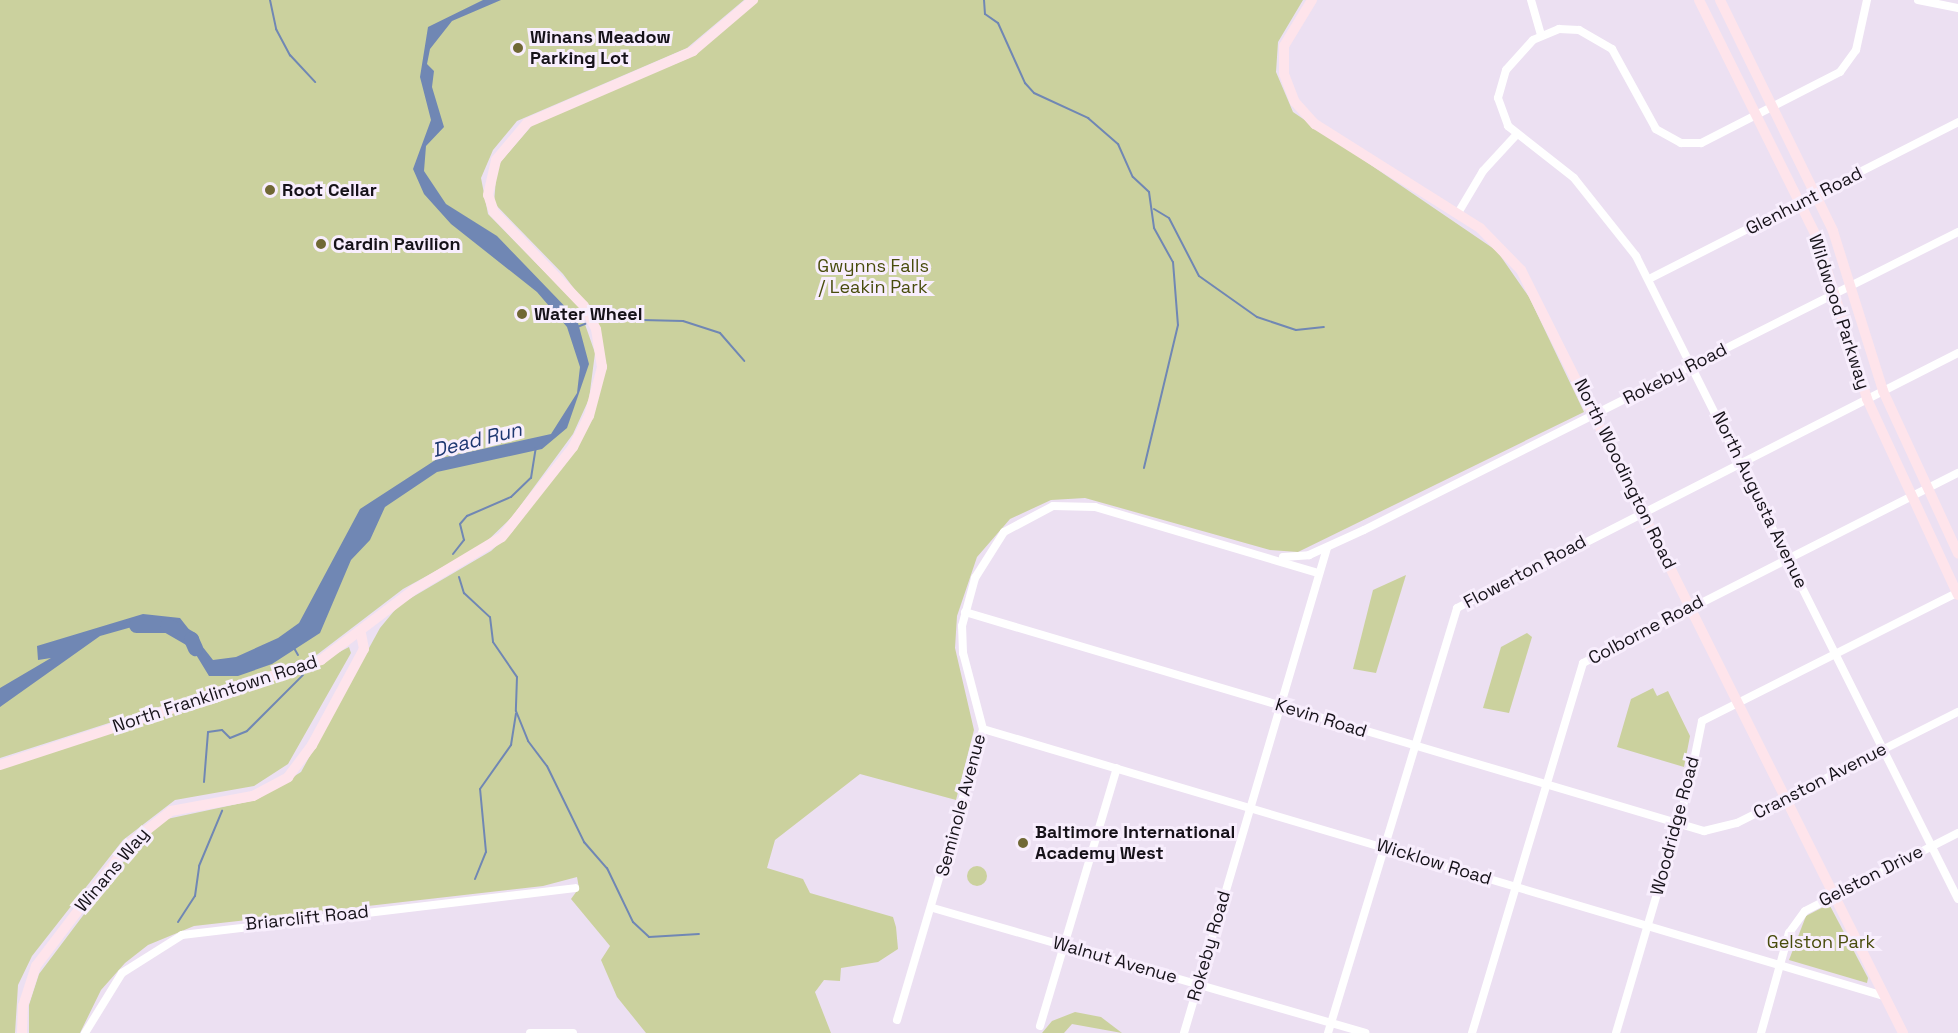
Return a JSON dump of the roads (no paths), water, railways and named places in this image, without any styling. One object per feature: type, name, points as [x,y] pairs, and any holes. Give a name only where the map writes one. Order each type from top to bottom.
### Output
[{"type":"street","name":"North Franklintown Road","points":[[0,765],[298,669],[359,636],[404,597],[501,537],[573,447],[596,394],[601,356],[590,316],[490,204],[488,184],[500,152],[525,124],[549,110],[693,51],[753,0]]},
{"type":"street","name":"North Woodington Road","points":[[1312,0],[1284,46],[1284,75],[1295,102],[1315,124],[1458,213],[1521,270],[1903,1033]]},
{"type":"street","points":[[1531,0],[1541,35],[1570,29],[1602,41],[1617,57],[1656,129],[1672,140],[1701,143],[1773,107],[1847,65],[1867,0]]},
{"type":"street","name":"Wildwood Parkway","points":[[1699,0],[1801,202],[1867,399],[1910,497],[1958,593]]},
{"type":"street","name":"Wildwood Parkway","points":[[1720,0],[1816,194],[1851,286],[1883,391],[1926,489],[1958,553]]},
{"type":"street","points":[[1918,0],[1958,8]]},
{"type":"street","name":"North Augusta Avenue","points":[[1541,35],[1510,64],[1498,88],[1503,118],[1517,134],[1592,196],[1649,279],[1958,899]]},
{"type":"street","name":"Glenhunt Road","points":[[1649,279],[1958,122]]},
{"type":"street","points":[[1458,213],[1483,171],[1517,134]]},
{"type":"street","name":"Rokeby Road","points":[[1272,557],[1299,558],[1327,548],[1958,232]]},
{"type":"street","name":"Flowerton Road","points":[[1328,1033],[1412,745],[1457,608],[1643,511],[1958,353]]},
{"type":"street","name":"Colborne Road","points":[[1472,1033],[1583,663],[1690,606],[1958,473]]},
{"type":"street","name":"Seminole Avenue","points":[[897,1020],[933,908],[983,729],[963,653],[965,612],[994,543],[1015,523],[1053,506],[1095,507],[1272,557],[1318,573]]},
{"type":"street","name":"Rokeby Road","points":[[1184,1033],[1327,548]]},
{"type":"street","name":"Woodridge Road","points":[[1616,1033],[1678,824],[1699,726],[1738,702],[1958,593]]},
{"type":"street","name":"Kevin Road","points":[[965,612],[1678,824]]},
{"type":"street","name":"Winans Way","points":[[22,1033],[23,1006],[36,966],[128,845],[171,811],[253,796],[288,777],[312,745],[364,648],[359,636]]},
{"type":"street","name":"Cranston Avenue","points":[[1678,824],[1713,830],[1786,798],[1958,712]]},
{"type":"street","name":"Wicklow Road","points":[[983,729],[1884,996]]},
{"type":"street","points":[[1040,1026],[1117,768]]},
{"type":"street","name":"Gelston Drive","points":[[1761,1033],[1780,965],[1800,916],[1834,894],[1958,833]]},
{"type":"street","name":"Briarclift Road","points":[[85,1033],[122,973],[182,935],[575,888]]},
{"type":"street","name":"Walnut Avenue","points":[[933,908],[1365,1033]]},
{"type":"street","points":[[530,1033],[573,1033]]},
{"type":"water","name":"Dead Run","points":[[483,0],[501,0],[452,21],[430,49],[427,64],[434,71],[432,87],[444,127],[426,146],[424,171],[446,204],[497,236],[577,319],[589,364],[567,428],[542,449],[437,472],[385,507],[370,540],[351,560],[320,633],[272,664],[238,676],[209,676],[181,630],[170,623],[146,623],[100,636],[0,707],[0,688],[51,658],[38,660],[37,646],[143,614],[180,618],[213,660],[236,657],[278,638],[299,623],[360,509],[437,459],[551,434],[577,393],[580,367],[567,327],[537,292],[451,224],[424,194],[413,169],[431,120],[420,77],[428,27]]},
{"type":"waterway","points":[[270,0],[276,29],[290,55],[315,82]]},
{"type":"waterway","points":[[984,0],[985,14],[998,23],[1025,83],[1034,93],[1088,118],[1118,144],[1133,177],[1149,192],[1154,228],[1173,262],[1178,325],[1144,468]]},
{"type":"waterway","points":[[1154,209],[1169,218],[1199,276],[1257,317],[1296,330],[1324,327]]},
{"type":"waterway","points":[[601,319],[683,321],[720,333],[744,361]]},
{"type":"waterway","points":[[577,327],[585,324]]},
{"type":"waterway","points":[[453,554],[464,540],[460,524],[467,516],[511,497],[531,478],[536,448]]},
{"type":"waterway","points":[[459,577],[464,593],[490,617],[493,642],[517,677],[516,711],[528,741],[547,766],[584,842],[607,868],[633,922],[649,937],[699,934]]},
{"type":"waterway","name":"Dead Run","points":[[136,625],[167,625],[191,639],[195,648]]},
{"type":"waterway","points":[[294,648],[298,655]]},
{"type":"waterway","points":[[204,782],[208,732],[222,730],[230,738],[247,731],[303,675]]},
{"type":"waterway","points":[[475,879],[486,852],[480,789],[511,745],[516,713]]},
{"type":"waterway","points":[[178,922],[195,896],[199,866],[222,811]]},
{"type":"place","name":"Winans Meadow Parking Lot","points":[[518,48]]},
{"type":"place","name":"Root Cellar","points":[[270,190]]},
{"type":"place","name":"Cardin Pavilion","points":[[321,244]]},
{"type":"place","name":"Water Wheel","points":[[522,314]]},
{"type":"place","name":"Baltimore International Academy West","points":[[1023,843]]},
{"type":"park label","name":"Gwynns Falls / Leakin Park","points":[[873,277]]},
{"type":"park label","name":"Gelston Park","points":[[1821,942]]}]
